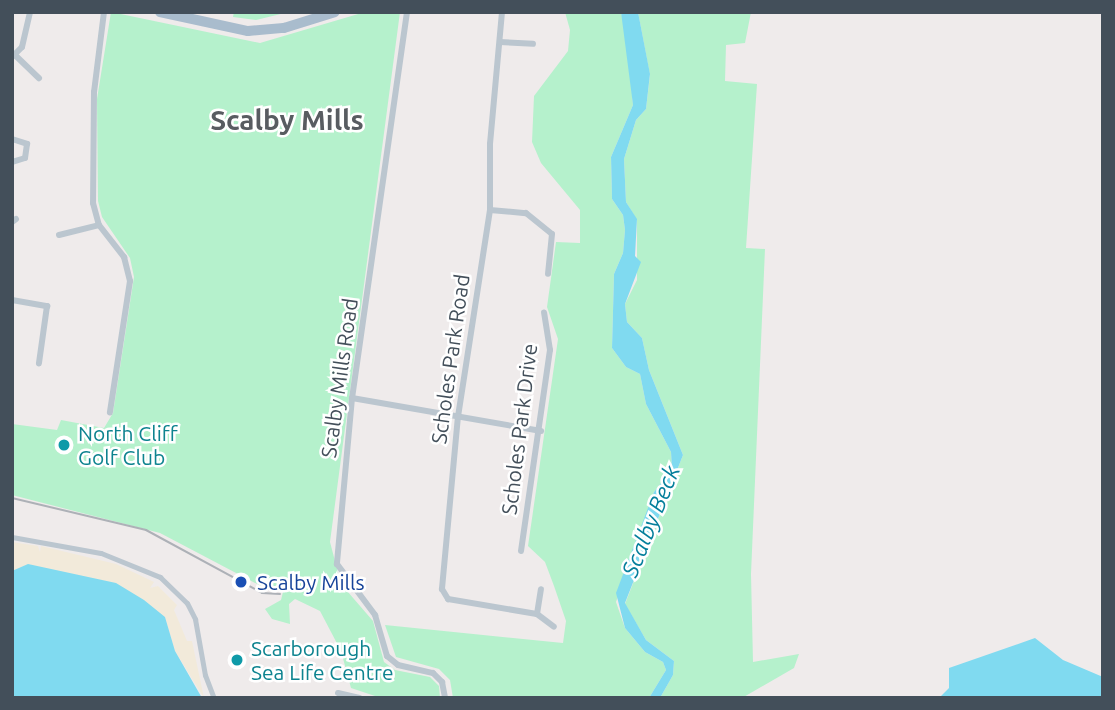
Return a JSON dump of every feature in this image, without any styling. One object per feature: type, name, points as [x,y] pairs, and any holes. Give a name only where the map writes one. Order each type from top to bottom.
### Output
[{"type":"main road","points":[[160,12],[248,31],[284,27],[335,12]]},
{"type":"street","points":[[30,12],[14,57],[38,78]]},
{"type":"street","points":[[104,12],[94,92],[93,203],[99,225],[124,257],[130,281],[110,412]]},
{"type":"street","name":"Scalby Mills Road","points":[[407,12],[352,398],[337,564],[375,615],[387,656],[398,665],[433,673],[442,682],[445,698]]},
{"type":"street","name":"Scholes Park Road","points":[[502,12],[490,144],[490,210],[458,416],[442,589],[448,599],[537,614],[554,627]]},
{"type":"street","points":[[500,42],[533,44]]},
{"type":"street","points":[[12,139],[27,144],[25,158],[12,162]]},
{"type":"street","points":[[490,210],[526,213],[552,234],[548,274]]},
{"type":"street","points":[[59,235],[99,225]]},
{"type":"street","points":[[12,300],[47,306],[39,363]]},
{"type":"street","name":"Scholes Park Drive","points":[[522,551],[541,431],[550,350],[544,312]]},
{"type":"street","points":[[352,398],[541,431]]},
{"type":"street","points":[[12,537],[101,553],[160,577],[187,603],[195,619],[205,675],[214,698]]},
{"type":"street","points":[[537,614],[541,589]]},
{"type":"street","points":[[338,693],[359,698]]},
{"type":"green space","name":"North Cliff Golf Club","points":[[111,12],[260,43],[365,12],[400,12],[330,542],[341,584],[373,621],[384,662],[395,670],[430,677],[439,686],[440,698],[381,698],[351,688],[341,651],[320,611],[295,599],[289,604],[290,624],[272,619],[265,609],[281,600],[283,592],[276,587],[259,585],[160,533],[12,495],[12,424],[57,430],[61,420],[104,428],[113,413],[134,277],[130,258],[102,217],[98,201],[97,99]]},
{"type":"green space","points":[[234,12],[289,12],[256,20],[233,17]]},
{"type":"green space","points":[[565,12],[621,12],[628,44],[633,105],[611,157],[612,199],[623,215],[625,230],[623,253],[614,274],[612,348],[626,367],[640,374],[646,404],[671,452],[672,469],[654,492],[616,602],[625,628],[645,652],[663,662],[666,670],[649,698],[453,698],[450,680],[439,669],[396,657],[385,625],[563,643],[566,621],[554,586],[545,562],[528,546],[558,339],[547,307],[556,242],[580,243],[580,210],[541,163],[532,142],[534,96],[568,51],[570,30]]},
{"type":"green space","points":[[638,12],[751,12],[745,43],[726,45],[725,81],[757,84],[746,248],[765,249],[751,574],[753,662],[799,654],[794,668],[742,698],[660,698],[673,675],[674,661],[646,640],[625,604],[683,455],[649,370],[642,338],[627,322],[625,304],[637,280],[637,220],[626,202],[624,159],[636,120],[646,109],[650,75]]},
{"type":"sand","points":[[12,542],[38,546],[40,552],[41,546],[116,564],[154,582],[150,588],[158,586],[177,605],[174,610],[187,641],[192,641],[204,698],[175,651],[165,617],[29,564],[12,571]]},
{"type":"water","name":"Scalby Beck","points":[[621,12],[638,12],[650,74],[646,109],[636,120],[624,159],[626,202],[637,219],[635,256],[641,262],[625,304],[627,322],[642,338],[649,370],[683,455],[625,603],[646,640],[674,661],[673,675],[660,698],[649,698],[666,670],[663,662],[645,652],[625,628],[616,593],[654,492],[672,469],[671,452],[646,404],[640,374],[626,367],[612,348],[614,274],[623,253],[625,230],[623,215],[612,199],[611,157],[633,105]]},
{"type":"water","points":[[28,564],[116,583],[144,600],[165,617],[175,651],[202,698],[12,698],[12,571]]},
{"type":"water","points":[[1035,638],[1063,660],[1103,677],[1103,698],[939,698],[949,688],[949,668]]},
{"type":"railway","points":[[12,498],[146,530],[262,593],[280,594]]},
{"type":"place","name":"North Cliff Golf Club","points":[[64,445]]},
{"type":"place","name":"Scalby Mills","points":[[241,582]]},
{"type":"place","name":"Scarborough Sea Life Centre","points":[[237,660]]},
{"type":"district","name":"Scalby Mills","points":[[287,120]]}]
